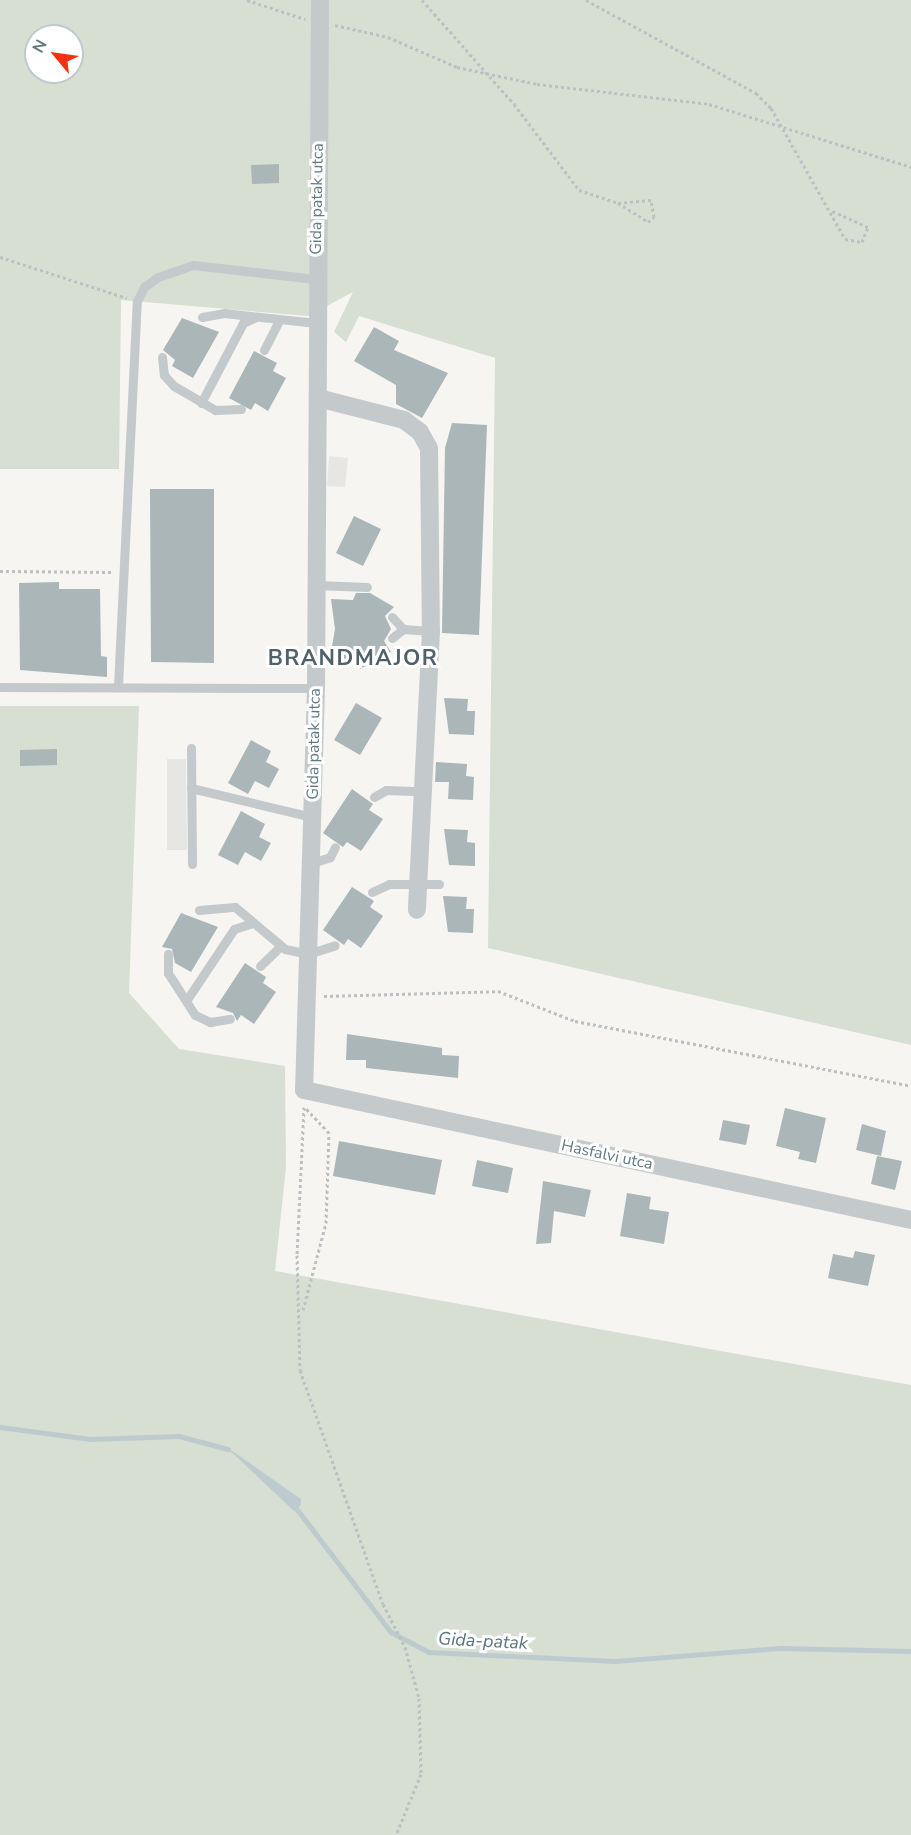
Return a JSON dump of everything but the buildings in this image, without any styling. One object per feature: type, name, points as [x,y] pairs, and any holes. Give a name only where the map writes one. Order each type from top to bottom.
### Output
[{"type":"street","name":"Gida patak utca","points":[[304,1098],[316,688],[318,398],[315,279],[320,0]]},
{"type":"street","points":[[318,398],[404,420],[425,439],[430,631],[420,791],[417,910]]},
{"type":"street","name":"Hasfalvi utca","points":[[304,1098],[911,1220]]},
{"type":"lane","points":[[118,686],[126,572],[137,301],[144,287],[158,278],[193,266],[315,279]]},
{"type":"lane","points":[[202,317],[214,313],[316,323]]},
{"type":"lane","points":[[201,403],[243,323],[254,318]]},
{"type":"lane","points":[[264,350],[279,320]]},
{"type":"lane","points":[[162,357],[168,381],[201,403],[222,412],[242,409]]},
{"type":"lane","points":[[316,585],[367,587]]},
{"type":"lane","points":[[392,617],[403,629],[430,631]]},
{"type":"lane","points":[[392,638],[403,629]]},
{"type":"lane","points":[[0,687],[316,688]]},
{"type":"lane","points":[[191,748],[192,864]]},
{"type":"lane","points":[[191,788],[312,817]]},
{"type":"lane","points":[[374,797],[386,790],[420,791]]},
{"type":"lane","points":[[312,863],[330,857],[335,847]]},
{"type":"lane","points":[[372,892],[389,884],[418,886],[439,884]]},
{"type":"lane","points":[[199,910],[231,905],[280,947],[308,954],[335,945]]},
{"type":"lane","points":[[188,998],[234,929],[252,923]]},
{"type":"lane","points":[[260,966],[280,947]]},
{"type":"lane","points":[[168,954],[168,973],[188,998],[199,1018],[230,1019]]},
{"type":"path","points":[[247,0],[320,22],[388,37],[457,67],[709,104],[911,167]]},
{"type":"path","points":[[422,0],[488,73],[565,176],[579,190],[618,203],[633,216],[648,222],[654,217],[651,200],[618,203]]},
{"type":"path","points":[[586,0],[729,76],[756,93],[782,126],[845,239],[862,242],[868,227],[830,210]]},
{"type":"path","points":[[0,257],[137,301]]},
{"type":"path","points":[[0,571],[126,572]]},
{"type":"path","points":[[307,997],[498,991],[575,1021],[911,1086]]},
{"type":"path","points":[[304,1098],[297,1255],[302,1314],[300,1370],[307,1397],[333,1450],[383,1604],[405,1647],[419,1698],[423,1752],[421,1774],[396,1835]]},
{"type":"path","points":[[302,1314],[326,1223],[329,1133],[304,1098]]},
{"type":"shaded area","points":[[0,0],[911,0],[911,1045],[488,948],[495,358],[359,316],[346,342],[334,332],[353,292],[308,316],[121,300],[119,469],[0,469]]},
{"type":"shaded area","points":[[329,456],[348,458],[345,487],[327,486]]},
{"type":"shaded area","points":[[0,706],[139,706],[129,993],[179,1049],[285,1066],[286,1167],[275,1271],[911,1385],[911,1835],[0,1835]]},
{"type":"shaded area","points":[[167,759],[186,759],[187,850],[167,850]]},
{"type":"shaded area","points":[[225,1446],[301,1499],[301,1505],[294,1511]]},
{"type":"waterway","name":"Gida-patak","points":[[0,1427],[90,1439],[179,1436],[228,1449]]},
{"type":"waterway","name":"Gida-patak","points":[[294,1505],[391,1632],[429,1652],[615,1661],[781,1648],[911,1651]]},
{"type":"district","name":"BRANDMAJOR","points":[[353,659]]}]
